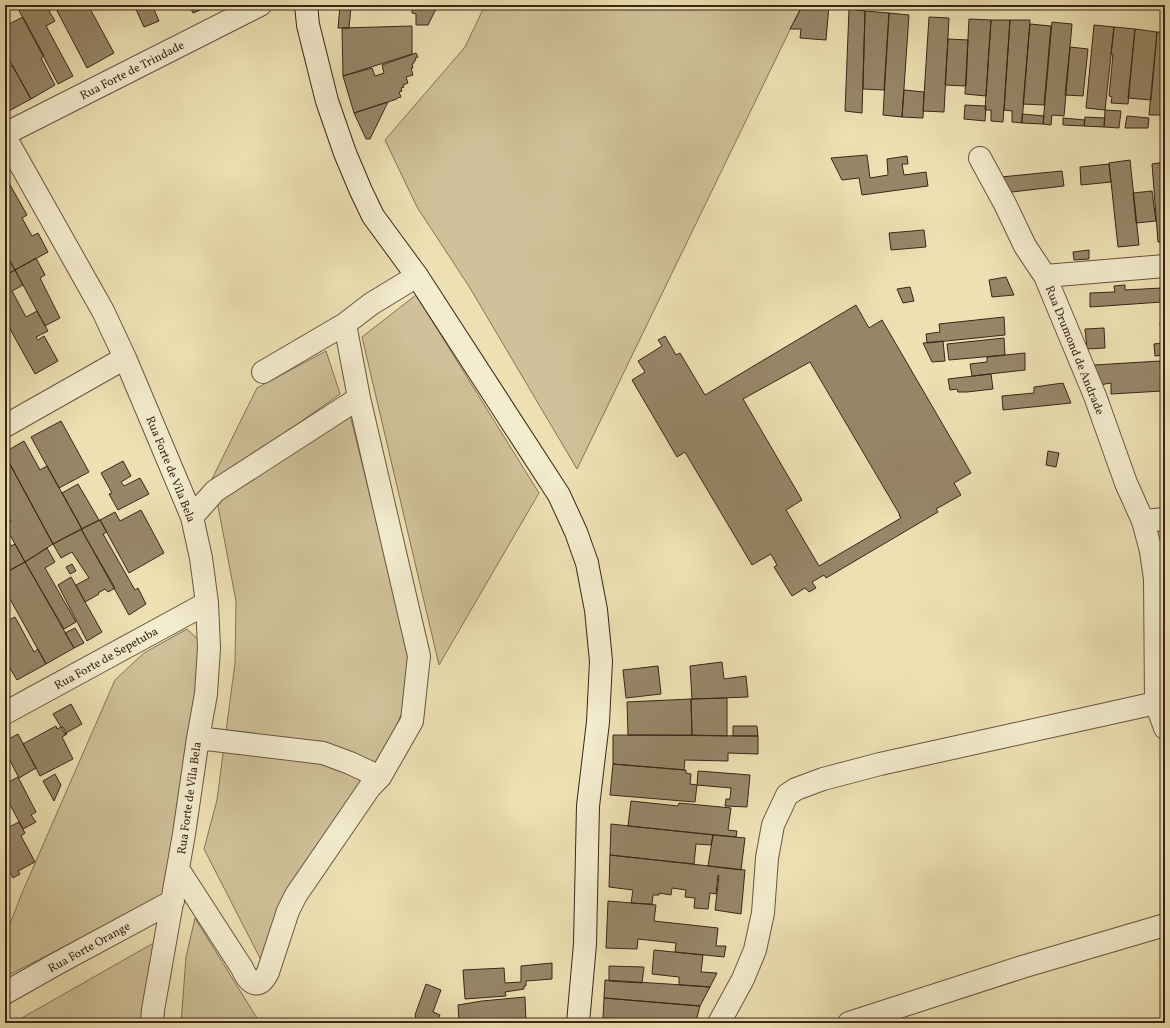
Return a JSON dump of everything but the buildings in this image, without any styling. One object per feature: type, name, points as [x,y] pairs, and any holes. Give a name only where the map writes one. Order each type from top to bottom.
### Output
[{"type":"street","name":"Rua Forte de Trindade","points":[[5,136],[260,5]]},
{"type":"street","points":[[306,5],[308,25],[327,102],[361,191],[374,216],[417,276],[559,495],[576,532],[587,563],[596,610],[601,661],[598,722],[588,806],[585,944],[578,1023]]},
{"type":"street","name":"Rua Forte de Vila Bela","points":[[5,136],[99,304],[125,358],[192,517],[201,558],[207,603],[209,648],[206,694],[152,1023]]},
{"type":"street","name":"Rua Drumond de Andrade","points":[[980,158],[1005,204],[1025,246],[1045,276],[1105,424],[1126,483],[1143,521],[1152,551],[1155,579],[1156,703],[1165,728]]},
{"type":"street","name":"Rua Drumond de Andrade","points":[[1045,276],[1165,266]]},
{"type":"street","points":[[263,372],[346,324],[371,304],[417,276]]},
{"type":"street","points":[[178,869],[242,968],[246,977],[255,984],[260,983],[264,980],[268,972],[288,911],[296,895],[370,787],[380,777],[412,721],[419,656],[359,398],[346,324]]},
{"type":"street","points":[[5,426],[125,358]]},
{"type":"street","points":[[192,517],[215,492],[359,398]]},
{"type":"street","points":[[1143,521],[1165,520]]},
{"type":"street","name":"Rua Forte de Sepetuba","points":[[5,713],[207,603]]},
{"type":"street","points":[[719,1023],[743,979],[755,950],[763,913],[767,858],[773,826],[787,795],[796,789],[822,779],[880,764],[1156,703]]},
{"type":"street","points":[[198,738],[323,753],[350,762],[380,777]]},
{"type":"street","name":"Rua Forte Orange","points":[[5,993],[173,901]]},
{"type":"street","points":[[849,1023],[1022,967],[1165,925]]},
{"type":"shaded area","points":[[485,5],[802,5],[577,469],[470,288],[417,207],[385,140],[465,47]]},
{"type":"shaded area","points":[[416,295],[539,493],[439,665],[362,337]]},
{"type":"shaded area","points":[[326,351],[340,394],[208,487],[257,388]]},
{"type":"shaded area","points":[[350,415],[410,657],[405,705],[389,744],[299,871],[261,960],[204,849],[217,800],[235,663],[236,601],[217,501]]},
{"type":"shaded area","points":[[187,629],[201,642],[197,703],[163,896],[5,977],[5,937],[22,893],[115,680],[144,653]]},
{"type":"shaded area","points":[[195,918],[260,1023],[181,1023],[186,957]]},
{"type":"shaded area","points":[[157,941],[147,1023],[13,1023]]}]
